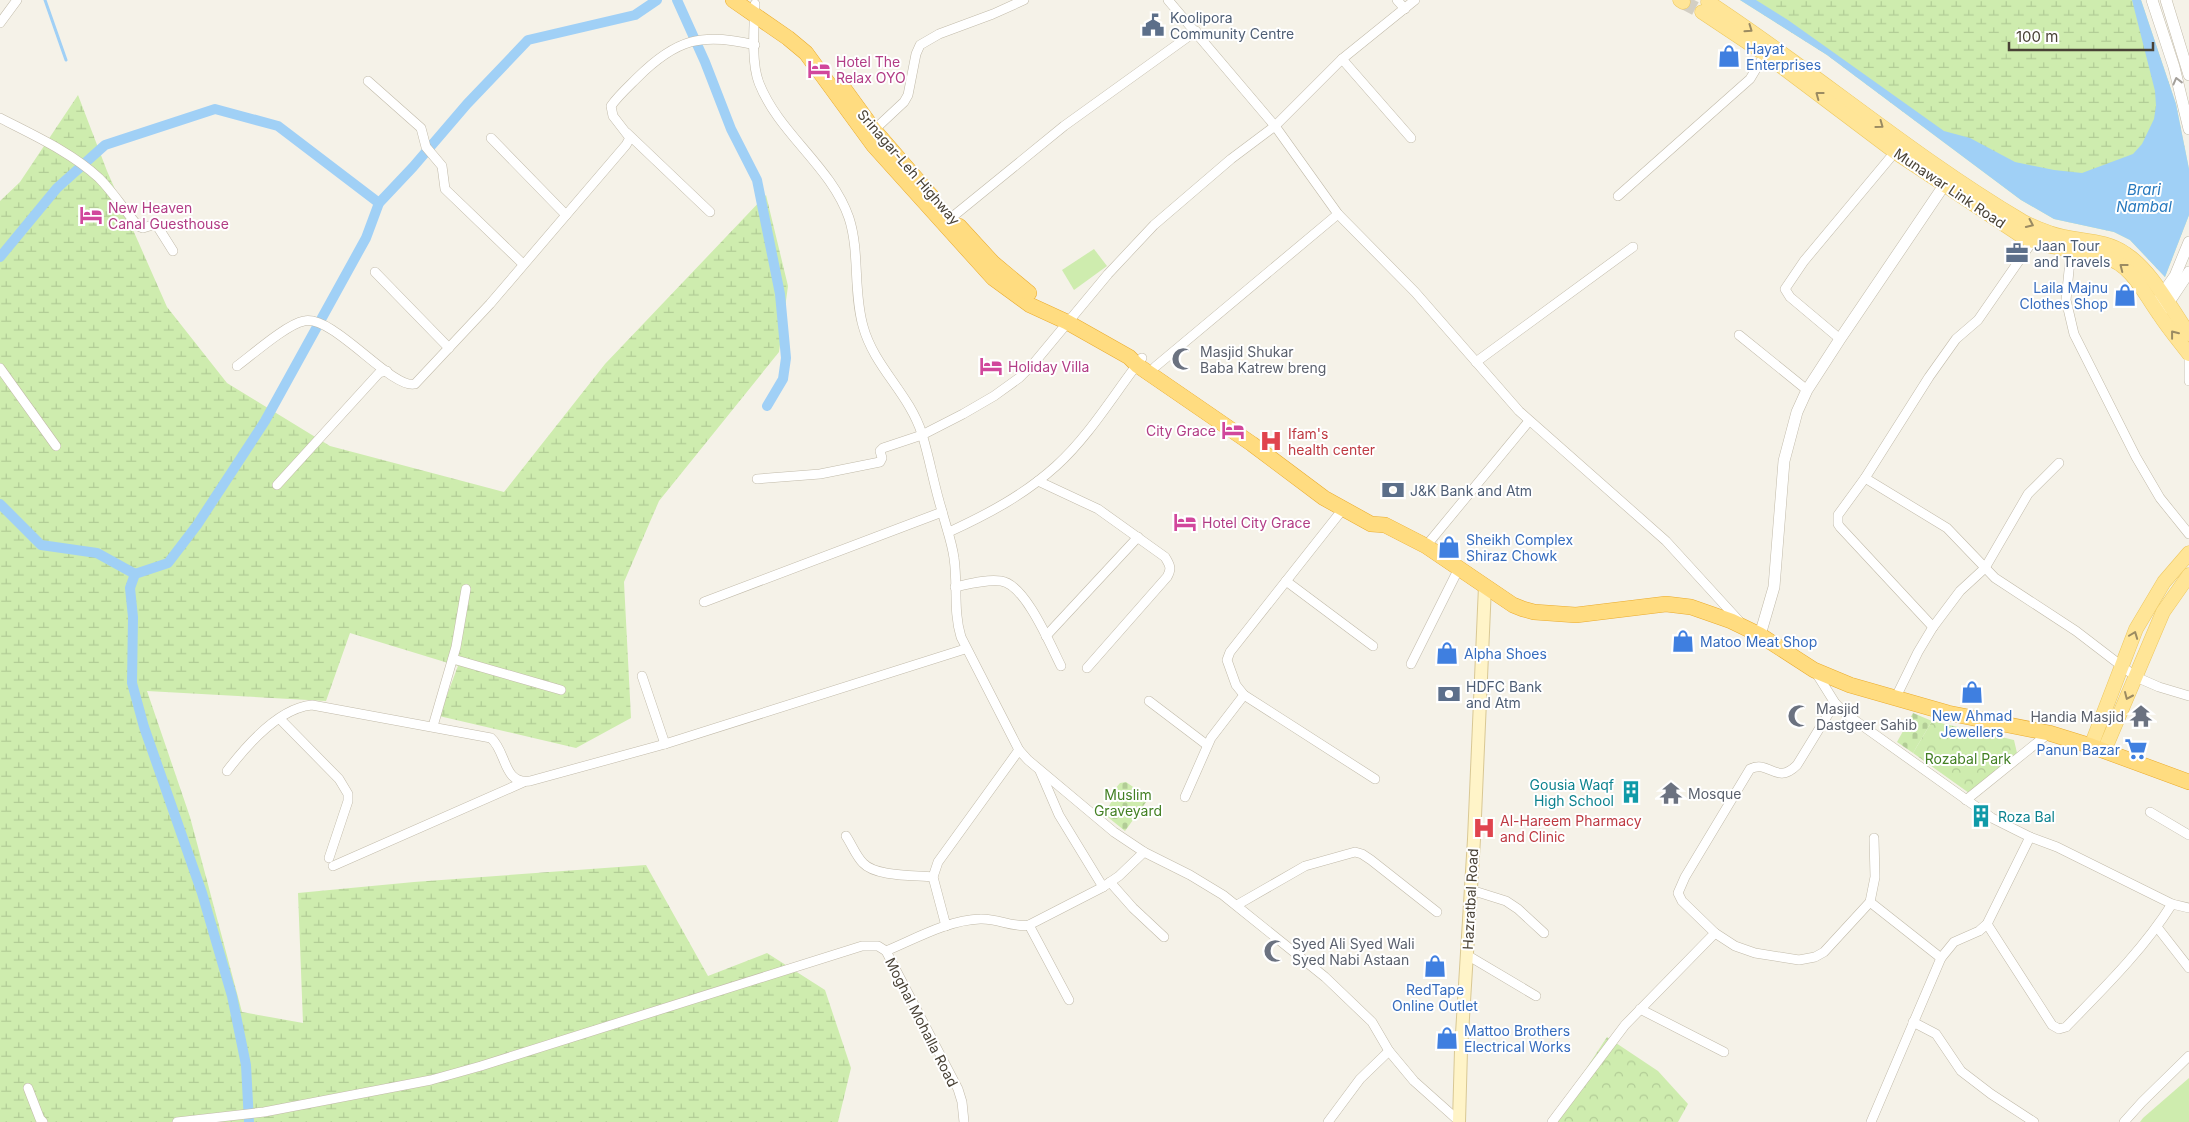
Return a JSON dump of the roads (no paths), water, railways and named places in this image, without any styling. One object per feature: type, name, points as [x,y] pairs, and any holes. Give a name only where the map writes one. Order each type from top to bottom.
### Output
[{"type":"highway","name":"Srinagar-Leh Highway","points":[[747,5],[788,25],[808,42],[874,130],[951,218],[993,262],[1038,300],[1050,314]]},
{"type":"highway","points":[[747,5],[806,53],[874,146],[982,267],[1009,291],[1030,305],[1067,322],[1136,360],[1343,510],[1371,524],[1385,525]]},
{"type":"highway","points":[[1136,360],[1155,367],[1264,440],[1330,490],[1378,517],[1385,525],[1426,546],[1513,605],[1534,612],[1576,615],[1650,605],[1679,605],[1708,612],[1753,632],[1814,670],[1833,679],[1895,699],[1948,713],[2049,733],[2098,748],[2189,782]]},
{"type":"main road","name":"Munawar Link Road","points":[[1705,7],[1768,50],[2032,242],[2093,254],[2118,262],[2189,333]]},
{"type":"main road","name":"Munawar Link Road","points":[[1768,50],[1895,152],[2024,222],[2050,234],[2099,242],[2116,248],[2137,262],[2189,354]]},
{"type":"main road","points":[[2098,748],[2136,629],[2164,582],[2189,553]]},
{"type":"main road","points":[[2098,748],[2136,677],[2163,612],[2189,575]]},
{"type":"main road","name":"Hazratbal Road","points":[[1460,1122],[1461,1050],[1471,890],[1485,586]]},
{"type":"street","points":[[0,23],[17,0]]},
{"type":"street","points":[[874,130],[904,102],[920,45],[939,34],[1024,0]]},
{"type":"street","points":[[1168,0],[1275,126],[1338,214],[1415,292],[1529,421],[1666,541],[1753,632],[1774,587],[1784,461],[1797,412],[1807,390],[1840,339],[1947,181]]},
{"type":"street","points":[[1397,0],[1406,8]]},
{"type":"street","points":[[756,479],[820,474],[878,463],[882,460],[881,449],[922,435],[994,396],[1019,378],[1154,225],[1231,159],[1275,126],[1342,59],[1415,0]]},
{"type":"street","points":[[2152,0],[2174,67],[2189,128]]},
{"type":"street","points":[[2166,0],[2189,75]]},
{"type":"street","points":[[747,5],[755,45],[759,82],[771,105],[830,184],[846,211],[852,236],[863,326],[880,363],[910,405],[922,435],[949,532],[955,561],[957,625],[965,649],[1019,750],[1040,771],[1114,832],[1144,852],[1190,875],[1237,905],[1344,994],[1372,1022],[1389,1051],[1414,1081],[1460,1122]]},
{"type":"street","points":[[951,218],[1064,126],[1196,31]]},
{"type":"street","points":[[710,212],[627,133],[613,116],[611,106],[656,60],[670,50],[706,38],[734,40],[755,45]]},
{"type":"street","points":[[1618,196],[1750,79],[1768,50]]},
{"type":"street","points":[[1342,59],[1411,138]]},
{"type":"street","points":[[368,81],[423,130],[426,147],[442,166],[443,184],[447,191],[523,264]]},
{"type":"street","points":[[0,118],[42,139],[88,170],[106,186],[138,226],[143,228],[156,224],[173,251]]},
{"type":"street","points":[[237,366],[293,325],[309,320],[320,322],[387,372],[409,384],[415,384],[449,348],[626,145],[630,138],[627,133]]},
{"type":"street","points":[[491,138],[566,215]]},
{"type":"street","points":[[1840,339],[1790,296],[1785,289],[1804,261],[1895,152]]},
{"type":"street","points":[[1155,367],[1338,214]]},
{"type":"street","points":[[1933,627],[1838,524],[1838,515],[1956,339],[1978,320],[2032,242]]},
{"type":"street","points":[[2161,305],[2189,242]]},
{"type":"street","points":[[1476,362],[1633,247]]},
{"type":"street","points":[[2071,251],[2066,300],[2074,334],[2136,457],[2160,498],[2189,534]]},
{"type":"street","points":[[375,272],[449,348]]},
{"type":"street","points":[[2161,305],[2189,272]]},
{"type":"street","points":[[1739,335],[1807,390]]},
{"type":"street","points":[[2189,358],[2189,381]]},
{"type":"street","points":[[949,532],[994,511],[1038,481],[1071,450],[1136,360]]},
{"type":"street","points":[[0,368],[56,446]]},
{"type":"street","points":[[277,485],[379,373],[387,372]]},
{"type":"street","points":[[1426,546],[1529,421]]},
{"type":"street","points":[[1895,699],[1918,652],[1933,627],[1960,592],[1985,568],[2028,494],[2059,464]]},
{"type":"street","points":[[1864,478],[1947,528],[1985,568],[2006,586],[2076,632],[2136,677],[2158,687],[2189,696]]},
{"type":"street","points":[[1038,481],[1098,509],[1165,557],[1170,564],[1171,570],[1087,668]]},
{"type":"street","points":[[1343,510],[1230,652],[1227,660],[1236,685],[1244,695],[1375,779]]},
{"type":"street","points":[[704,602],[942,512]]},
{"type":"street","points":[[1046,636],[1138,537]]},
{"type":"street","points":[[1411,664],[1459,568]]},
{"type":"street","points":[[955,587],[990,581],[1010,583],[1024,597],[1061,666]]},
{"type":"street","points":[[1286,581],[1373,646]]},
{"type":"street","points":[[433,726],[453,659],[466,589]]},
{"type":"street","points":[[280,719],[339,779],[348,794],[348,801],[331,862],[524,782],[665,744],[965,649]]},
{"type":"street","points":[[453,659],[561,690]]},
{"type":"street","points":[[1814,670],[1835,703],[1858,724],[1992,818],[2030,837],[2057,847],[2172,904],[2189,908]]},
{"type":"street","points":[[642,676],[665,744]]},
{"type":"street","points":[[1185,798],[1207,745],[1216,730],[1244,695]]},
{"type":"street","points":[[1149,702],[1207,745]]},
{"type":"street","points":[[1835,703],[1797,765],[1790,771],[1785,774],[1778,773],[1760,766],[1750,769],[1685,877],[1678,893],[1679,897],[1715,933],[1736,946],[1755,953],[1807,960],[1824,952],[1870,902],[1875,877],[1874,838]]},
{"type":"street","points":[[227,771],[255,739],[280,719],[302,706],[312,705],[491,738],[500,748],[512,776],[517,781],[524,782]]},
{"type":"street","points":[[1966,800],[2018,760],[2049,733]]},
{"type":"street","points":[[946,926],[933,877],[944,851],[1019,750]]},
{"type":"street","points":[[1040,771],[1059,815],[1107,885],[1164,937]]},
{"type":"street","points":[[2150,812],[2189,835]]},
{"type":"street","points":[[846,836],[862,863],[869,868],[886,873],[933,877]]},
{"type":"street","points":[[1871,1122],[1941,958],[1954,942],[1979,931],[1987,924],[2030,837]]},
{"type":"street","points":[[177,1122],[264,1112],[453,1074],[862,946],[878,946],[886,951],[946,926],[980,919],[991,919],[1019,927],[1029,925],[1107,885],[1144,852]]},
{"type":"street","points":[[1237,905],[1305,866],[1355,852],[1371,860],[1437,912]]},
{"type":"street","points":[[1471,890],[1506,901],[1518,908],[1544,933]]},
{"type":"street","points":[[1870,902],[1941,958]]},
{"type":"street","points":[[1987,924],[2052,1025],[2059,1029],[2066,1027],[2109,984],[2157,927],[2172,904]]},
{"type":"street","points":[[1029,925],[1069,1000]]},
{"type":"street","points":[[2157,927],[2189,968]]},
{"type":"street","points":[[1552,1122],[1625,1025],[1715,933]]},
{"type":"street","name":"Moghal Mohalla Road","points":[[886,951],[958,1089],[962,1102],[964,1122]]},
{"type":"street","points":[[1467,955],[1536,996]]},
{"type":"street","points":[[1640,1010],[1724,1052]]},
{"type":"street","points":[[1913,1022],[1936,1034],[1961,1071],[1991,1094],[2034,1122]]},
{"type":"street","points":[[1328,1122],[1360,1079],[1389,1051]]},
{"type":"street","points":[[2124,1122],[2189,1056]]},
{"type":"street","points":[[28,1088],[40,1119],[43,1122]]},
{"type":"water","name":"Brari Nambal","points":[[1740,0],[1756,0],[1788,20],[1944,131],[1970,138],[2015,162],[2054,170],[2082,173],[2133,154],[2142,144],[2154,119],[2156,106],[2155,91],[2132,0],[2141,0],[2176,104],[2189,169],[2189,215],[2165,277],[2130,240],[2114,232],[2054,219],[2021,200],[1827,55]]},
{"type":"waterway","points":[[45,0],[66,60]]},
{"type":"waterway","points":[[249,1122],[246,1065],[232,996],[202,893],[144,727],[132,683],[133,617],[130,588],[135,574],[168,563],[197,525],[265,421],[366,238],[379,203],[467,104],[528,40],[635,15],[657,0]]},
{"type":"waterway","points":[[677,0],[705,62],[731,129],[757,180],[780,294],[786,358],[783,379],[767,406]]},
{"type":"waterway","points":[[0,257],[57,188],[105,145],[215,109],[278,126],[379,203]]},
{"type":"waterway","points":[[0,504],[41,545],[97,553],[135,574]]},
{"type":"tunnel","points":[[1683,2],[1702,12]]},
{"type":"place","name":"Koolipora Community Centre","points":[[1153,25]]},
{"type":"place","name":"Hayat Enterprises","points":[[1729,56]]},
{"type":"place","name":"Hotel The Relax OYO","points":[[819,69]]},
{"type":"place","name":"New Heaven Canal Guesthouse","points":[[91,215]]},
{"type":"place","name":"Jaan Tour and Travels","points":[[2017,253]]},
{"type":"place","name":"Laila Majnu Clothes Shop","points":[[2125,295]]},
{"type":"place","name":"Masjid Shukar Baba Katrew breng","points":[[1183,359]]},
{"type":"place","name":"Holiday Villa","points":[[991,366]]},
{"type":"place","name":"City Grace","points":[[1233,430]]},
{"type":"place","name":"Ifam's health center","points":[[1271,441]]},
{"type":"place","name":"J&K Bank and Atm","points":[[1393,490]]},
{"type":"place","name":"Hotel City Grace","points":[[1185,522]]},
{"type":"place","name":"Sheikh Complex Shiraz Chowk","points":[[1449,547]]},
{"type":"place","name":"Matoo Meat Shop","points":[[1683,641]]},
{"type":"place","name":"Alpha Shoes","points":[[1447,653]]},
{"type":"place","name":"New Ahmad Jewellers","points":[[1972,692]]},
{"type":"place","name":"HDFC Bank and Atm","points":[[1449,694]]},
{"type":"place","name":"Masjid Dastgeer Sahib","points":[[1799,716]]},
{"type":"place","name":"Handia Masjid","points":[[2141,716]]},
{"type":"place","name":"Panun Bazar","points":[[2136,749]]},
{"type":"place","name":"Gousia Waqf High School","points":[[1631,792]]},
{"type":"place","name":"Mosque","points":[[1671,793]]},
{"type":"place","name":"Roza Bal","points":[[1981,816]]},
{"type":"place","name":"Al-Hareem Pharmacy and Clinic","points":[[1484,828]]},
{"type":"place","name":"Syed Ali Syed Wali Syed Nabi Astaan","points":[[1275,951]]},
{"type":"place","name":"RedTape Online Outlet","points":[[1435,966]]},
{"type":"place","name":"Mattoo Brothers Electrical Works","points":[[1447,1038]]},
{"type":"park label","name":"Rozabal Park","points":[[1968,758]]},
{"type":"park label","name":"Muslim Graveyard","points":[[1128,802]]}]
